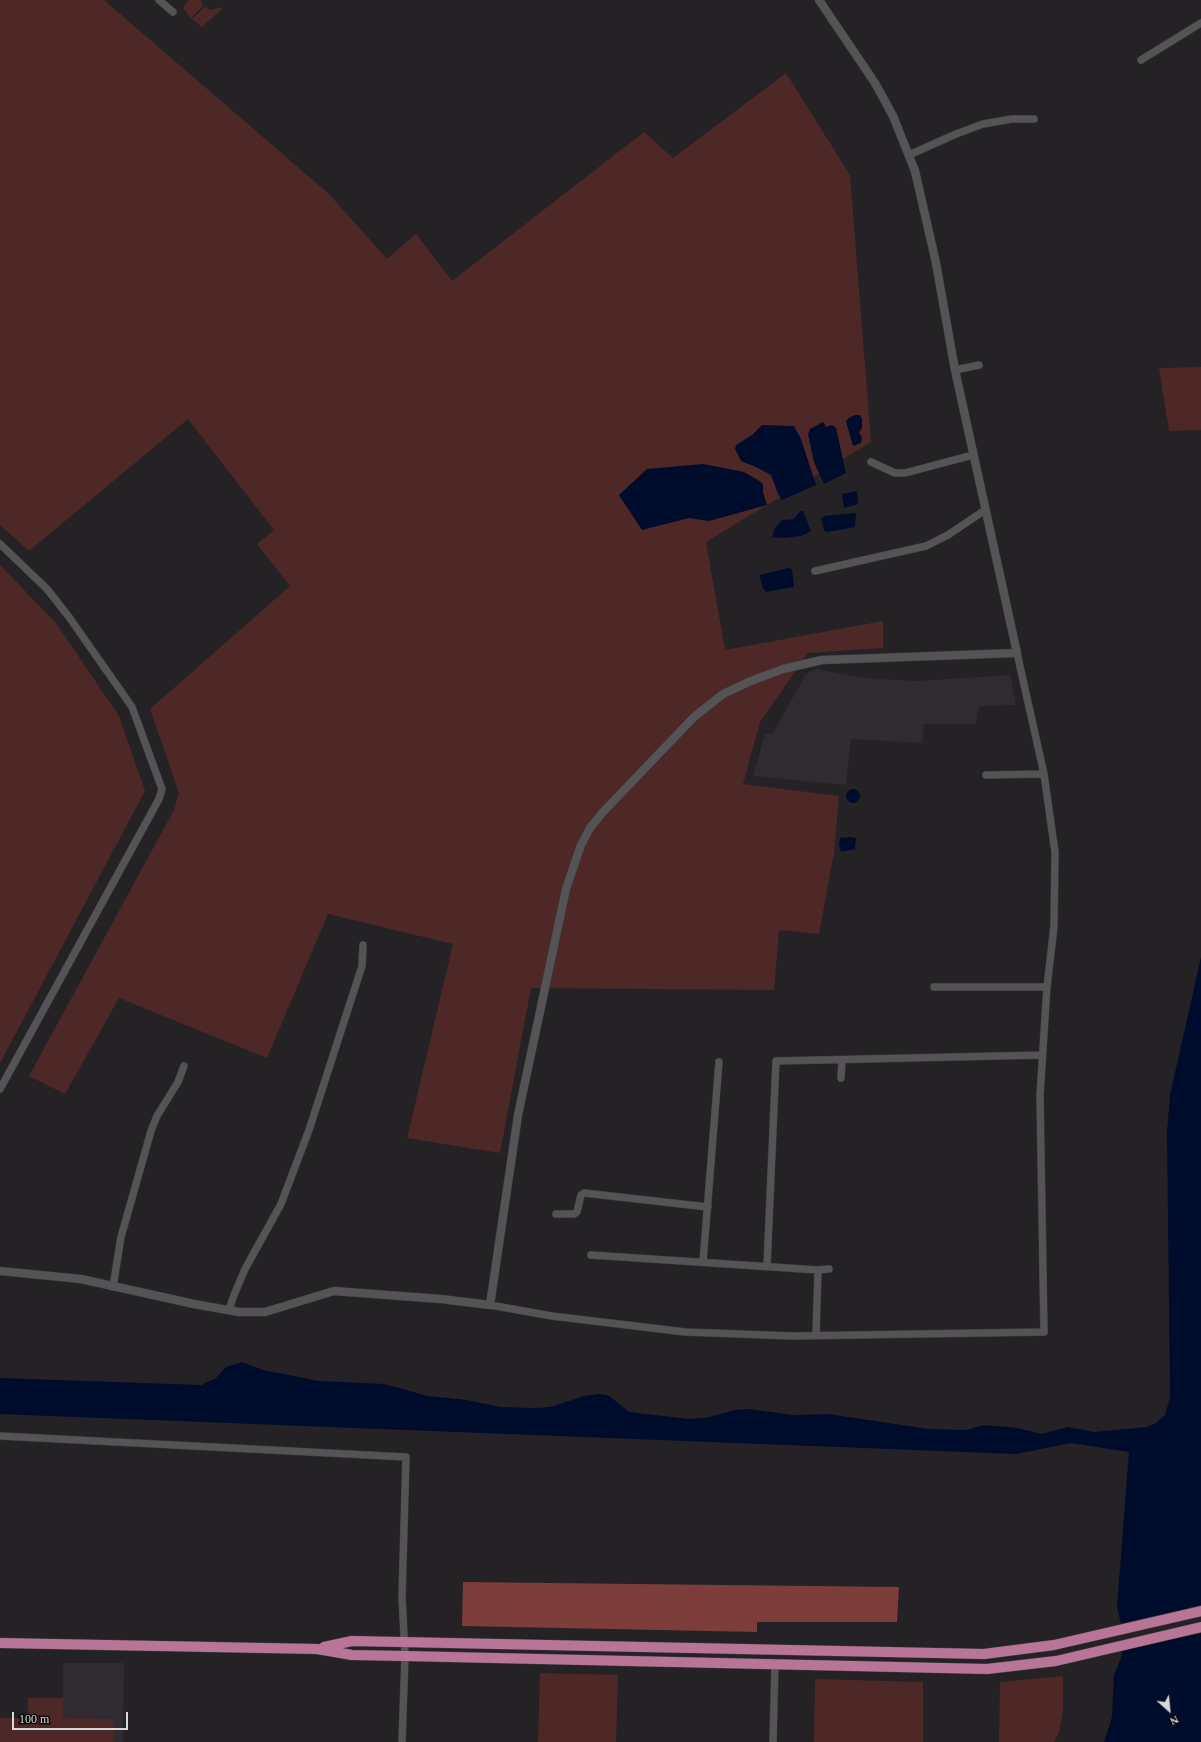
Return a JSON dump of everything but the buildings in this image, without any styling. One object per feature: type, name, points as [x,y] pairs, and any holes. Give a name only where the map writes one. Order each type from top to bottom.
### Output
[{"type":"main road","points":[[317,1649],[352,1641],[959,1654],[1011,1652],[1054,1645],[1201,1611]]},
{"type":"main road","points":[[0,1643],[317,1649],[352,1655],[987,1669],[1056,1660],[1201,1628]]},
{"type":"street","points":[[159,0],[173,12]]},
{"type":"street","points":[[0,1270],[81,1279],[113,1287],[229,1310],[265,1312],[334,1291],[441,1299],[647,1329],[685,1332],[816,1336],[1044,1332],[1040,1095],[1047,987],[1054,926],[1055,882],[1053,829],[1044,774],[954,370],[936,263],[914,171],[893,116],[875,83],[819,0]]},
{"type":"street","points":[[1141,60],[1201,23]]},
{"type":"street","points":[[909,155],[956,134],[983,124],[1034,119]]},
{"type":"street","points":[[954,370],[979,365]]},
{"type":"street","points":[[871,462],[895,473],[905,473],[973,455]]},
{"type":"street","points":[[815,571],[926,546],[948,535],[985,510]]},
{"type":"street","points":[[0,544],[47,589],[73,623],[132,707],[162,789],[159,799],[0,1089]]},
{"type":"street","points":[[490,1305],[518,1115],[566,889],[581,844],[590,828],[694,716],[723,694],[751,681],[784,669],[822,660],[1017,653]]},
{"type":"street","points":[[986,775],[1044,774]]},
{"type":"street","points":[[229,1310],[245,1269],[281,1204],[309,1130],[362,966],[363,945]]},
{"type":"street","points":[[934,987],[1047,987]]},
{"type":"street","points":[[767,1266],[776,1061],[1042,1055]]},
{"type":"street","points":[[841,1078],[842,1060]]},
{"type":"street","points":[[703,1262],[719,1062]]},
{"type":"street","points":[[113,1287],[121,1237],[151,1131],[157,1116],[178,1082],[184,1066]]},
{"type":"street","points":[[556,1214],[574,1214],[577,1212],[581,1196],[584,1193],[708,1207]]},
{"type":"street","points":[[591,1255],[818,1270],[829,1269]]},
{"type":"street","points":[[816,1336],[818,1270]]},
{"type":"street","points":[[0,1436],[406,1457],[402,1596],[405,1656],[402,1742]]},
{"type":"street","points":[[773,1742],[775,1665]]},
{"type":"shaded area","points":[[0,0],[104,0],[329,194],[387,259],[416,234],[452,281],[644,132],[673,158],[786,73],[850,175],[871,442],[706,542],[725,650],[883,621],[883,648],[808,653],[760,722],[743,784],[839,796],[834,853],[819,934],[779,930],[774,990],[531,988],[500,1153],[407,1138],[453,944],[328,914],[267,1058],[119,998],[65,1094],[29,1076],[174,810],[179,793],[150,709],[290,586],[257,544],[274,530],[188,419],[29,551],[0,525]]},
{"type":"shaded area","points":[[189,0],[201,0],[203,6],[191,18],[183,8]]},
{"type":"shaded area","points":[[205,7],[211,10],[221,7],[222,9],[202,27],[192,19]]},
{"type":"shaded area","points":[[1201,367],[1201,430],[1169,431],[1159,368]]},
{"type":"shaded area","points":[[0,565],[56,623],[119,716],[145,791],[0,1063]]},
{"type":"shaded area","points":[[816,669],[864,678],[917,681],[1010,675],[1016,705],[979,706],[976,724],[924,724],[922,743],[851,739],[846,785],[753,776],[765,734],[773,733],[806,674]]},
{"type":"shaded area","points":[[463,1582],[899,1587],[897,1622],[757,1622],[757,1632],[462,1626]]},
{"type":"shaded area","points":[[63,1663],[124,1663],[123,1742],[113,1742],[113,1719],[63,1718]]},
{"type":"shaded area","points":[[540,1673],[618,1675],[616,1742],[538,1742]]},
{"type":"shaded area","points":[[1063,1676],[1063,1709],[1059,1733],[1054,1742],[999,1742],[1000,1682]]},
{"type":"shaded area","points":[[815,1679],[923,1682],[923,1742],[814,1742]]},
{"type":"shaded area","points":[[28,1698],[63,1698],[63,1718],[113,1719],[113,1742],[0,1742],[0,1718],[28,1718]]},
{"type":"water","points":[[855,415],[860,415],[862,419],[862,428],[859,432],[862,438],[861,443],[853,446],[846,421]]},
{"type":"water","points":[[823,422],[826,427],[832,425],[836,428],[846,473],[824,484],[814,462],[808,434],[810,429]]},
{"type":"water","points":[[762,425],[794,426],[801,439],[816,485],[782,500],[778,494],[771,475],[741,461],[735,449],[736,445],[752,435]]},
{"type":"water","points":[[703,464],[744,472],[761,482],[767,505],[709,521],[689,518],[642,530],[619,495],[647,469]]},
{"type":"water","points":[[857,491],[858,504],[844,508],[842,494]]},
{"type":"water","points":[[800,511],[803,511],[811,531],[801,536],[782,538],[772,537],[775,528],[782,520],[794,519]]},
{"type":"water","points":[[856,513],[855,527],[827,532],[824,530],[821,519],[824,516]]},
{"type":"water","points":[[788,568],[792,569],[794,587],[766,592],[763,588],[759,575]]},
{"type":"water","points":[[850,789],[856,789],[860,793],[860,799],[856,803],[850,803],[846,799],[846,793]]},
{"type":"water","points":[[840,838],[856,838],[855,849],[841,852],[839,844]]},
{"type":"water","points":[[1201,957],[1201,1742],[1104,1742],[1112,1717],[1114,1675],[1121,1658],[1123,1642],[1117,1607],[1129,1452],[1071,1443],[1016,1454],[0,1414],[0,1378],[201,1385],[216,1378],[226,1367],[242,1362],[263,1370],[319,1381],[384,1384],[428,1396],[467,1400],[500,1407],[550,1407],[584,1396],[599,1394],[608,1395],[629,1412],[689,1419],[709,1417],[735,1410],[748,1409],[794,1415],[828,1414],[929,1429],[967,1430],[983,1425],[1018,1428],[1041,1434],[1068,1427],[1094,1432],[1147,1427],[1156,1423],[1165,1415],[1170,1397],[1167,1131],[1170,1095]]},
{"type":"pier","points":[[1201,1605],[1201,1633],[1120,1651],[1119,1624]]}]
